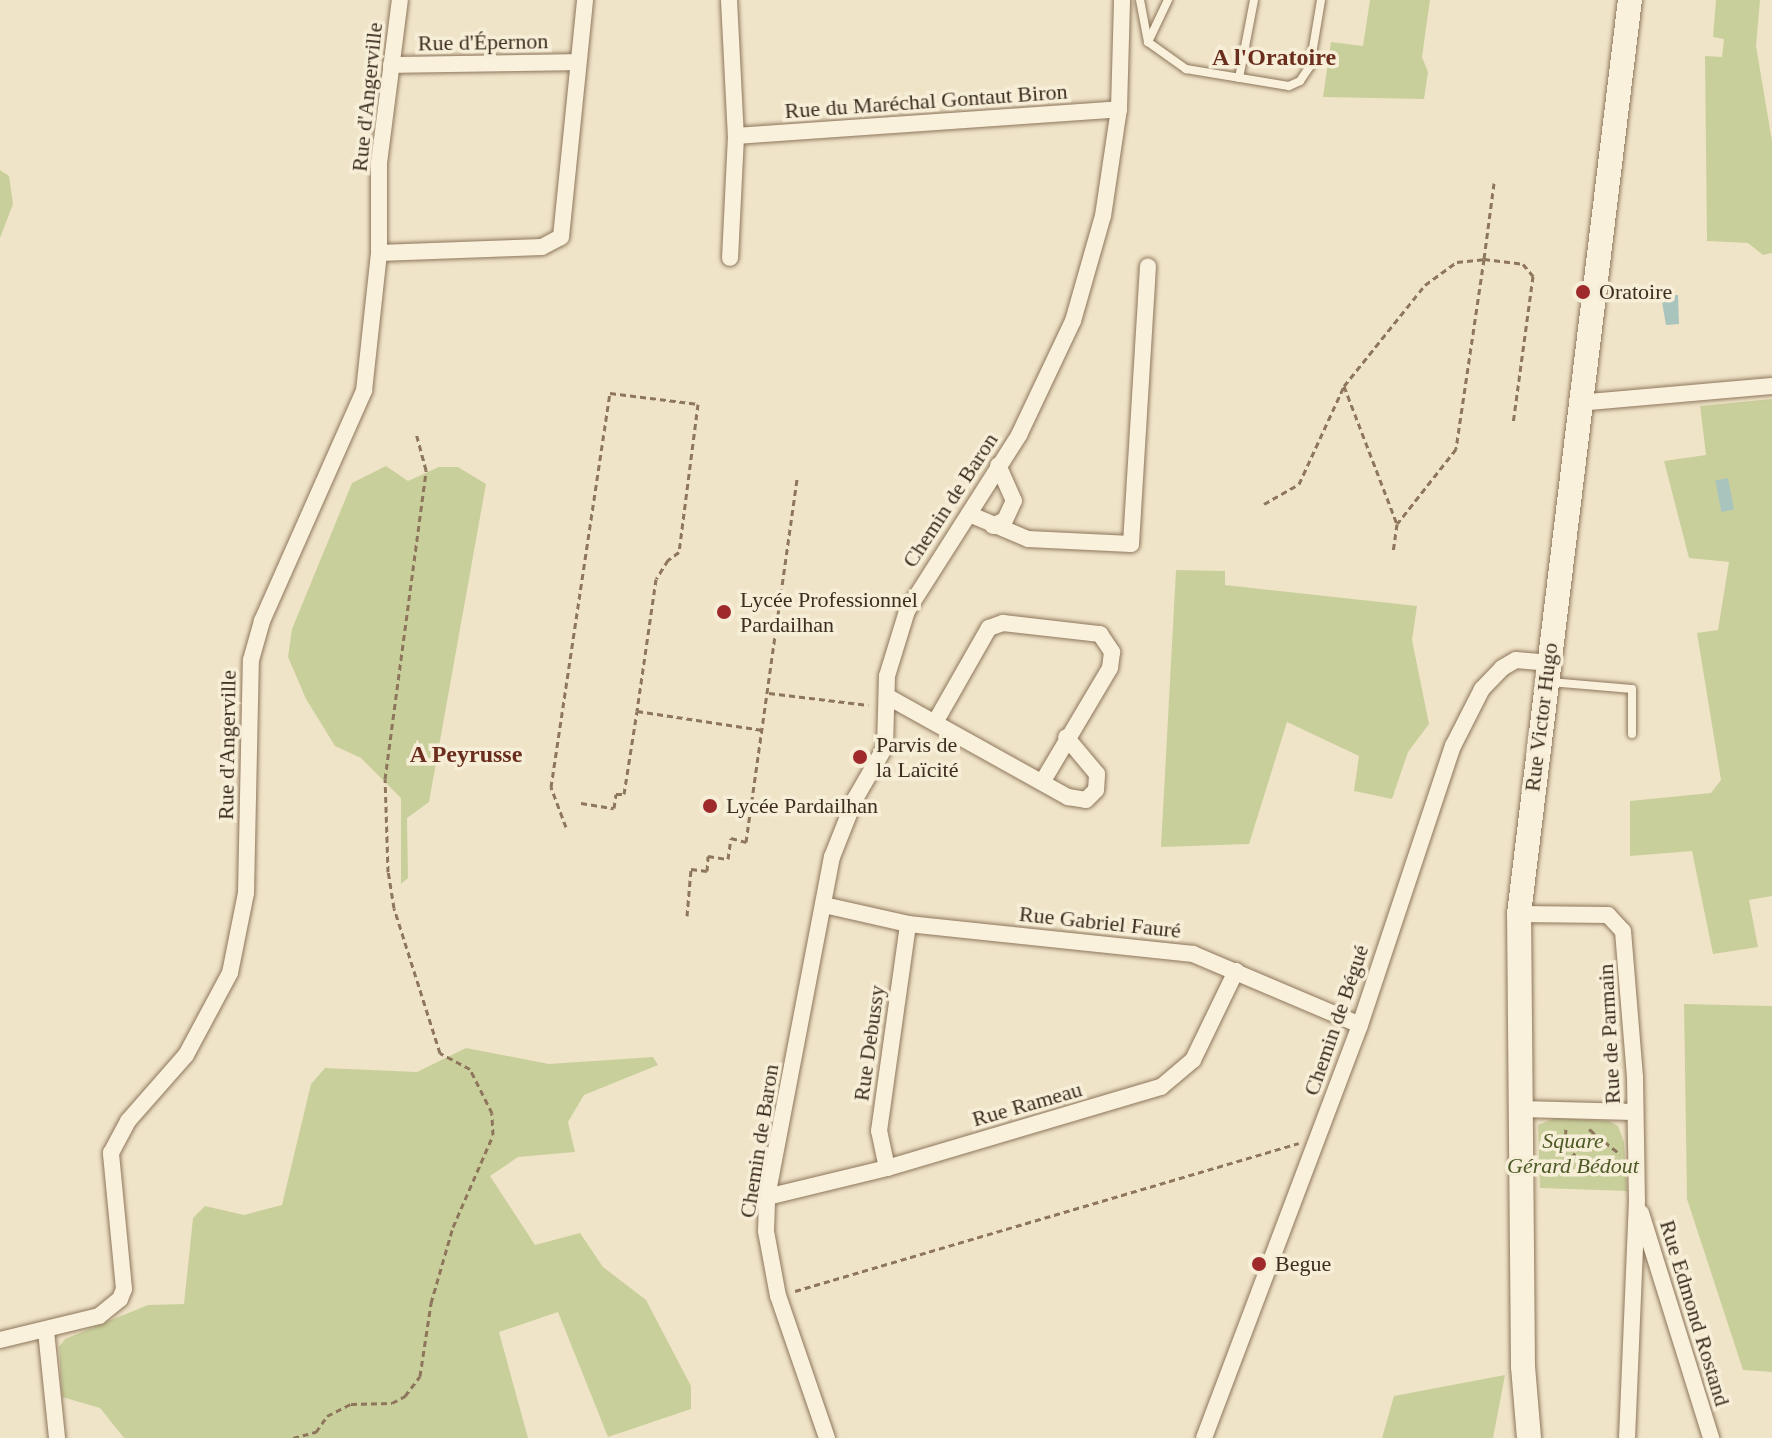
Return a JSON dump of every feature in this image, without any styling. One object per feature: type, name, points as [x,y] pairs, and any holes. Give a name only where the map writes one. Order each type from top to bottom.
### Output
[{"type":"main road","name":"Rue Victor Hugo","points":[[1529,1438],[1520,1109],[1519,914],[1577,403],[1630,0]]},
{"type":"street","name":"Rue d'Angerville","points":[[46,1331],[99,1316],[120,1299],[124,1289],[111,1153],[128,1121],[186,1055],[230,973],[246,893],[251,660],[262,621],[358,412],[370,362],[379,253],[379,163],[400,0]]},
{"type":"street","points":[[379,253],[542,247],[561,237],[585,0]]},
{"type":"street","points":[[729,0],[736,136],[730,258]]},
{"type":"street","name":"Chemin de Baron","points":[[827,1438],[778,1296],[766,1231],[767,1197],[824,905],[840,831],[885,747],[883,702],[902,621],[931,566],[969,514],[1019,435],[1073,321],[1103,216],[1119,109],[1122,0]]},
{"type":"street","name":"Rue d'Épernon","points":[[391,65],[577,62]]},
{"type":"street","name":"Rue du Maréchal Gontaut Biron","points":[[736,136],[1119,109]]},
{"type":"street","points":[[969,514],[1028,539],[1131,544],[1148,267]]},
{"type":"street","points":[[1577,403],[1772,386]]},
{"type":"street","points":[[993,526],[1005,520],[1014,501],[998,465]]},
{"type":"street","points":[[937,719],[989,628],[1003,623],[1088,631],[1107,641],[1112,661],[1043,781]]},
{"type":"street","name":"Chemin de Bégué","points":[[1204,1438],[1360,1025],[1443,775],[1482,689],[1516,660],[1547,672]]},
{"type":"street","points":[[883,702],[937,719],[1079,801],[1096,790],[1097,774],[1066,737]]},
{"type":"street","name":"Rue Gabriel Fauré","points":[[824,905],[908,924],[1179,952],[1236,971],[1360,1025]]},
{"type":"street","name":"Rue de Parmain","points":[[1519,914],[1598,914],[1620,925],[1627,952],[1637,1200],[1627,1438]]},
{"type":"street","name":"Rue Debussy","points":[[887,1168],[879,1131],[908,924]]},
{"type":"street","name":"Rue Rameau","points":[[767,1197],[887,1168],[1161,1087],[1193,1060],[1236,971]]},
{"type":"street","points":[[1520,1109],[1635,1112]]},
{"type":"street","name":"Rue Edmond Rostand","points":[[1637,1200],[1711,1438]]},
{"type":"street","points":[[0,1340],[46,1331],[57,1438]]},
{"type":"lane","points":[[1140,0],[1148,42],[1186,69],[1289,86],[1300,81],[1310,66],[1321,0]]},
{"type":"lane","points":[[1148,42],[1168,0]]},
{"type":"lane","points":[[1239,78],[1254,0]]},
{"type":"lane","points":[[1547,672],[1632,689],[1632,734]]},
{"type":"path","points":[[1397,524],[1456,449],[1494,183]]},
{"type":"path","points":[[1264,504],[1299,484],[1344,386],[1425,285],[1457,262],[1484,259],[1523,264],[1533,276],[1513,423]]},
{"type":"path","points":[[1344,386],[1397,524],[1393,552]]},
{"type":"path","points":[[566,827],[551,787],[610,393],[698,404],[679,552],[668,560],[656,579],[624,794],[616,794],[614,808],[581,803]]},
{"type":"path","points":[[293,1438],[316,1432],[327,1416],[351,1404],[392,1403],[405,1396],[420,1376],[431,1303],[453,1227],[493,1135],[492,1113],[476,1078],[470,1069],[440,1053],[394,908],[388,872],[385,779],[426,470],[416,432]]},
{"type":"path","points":[[687,916],[691,869],[707,871],[708,856],[728,859],[731,838],[746,842],[797,477]]},
{"type":"path","points":[[769,693],[883,702]]},
{"type":"path","points":[[637,711],[763,730]]},
{"type":"path","points":[[1534,1170],[1564,1165],[1594,1133],[1599,1111]]},
{"type":"path","points":[[1564,1165],[1562,1134],[1571,1127]]},
{"type":"path","points":[[1582,1128],[1594,1133],[1609,1149],[1635,1157]]},
{"type":"path","points":[[778,1296],[1318,1137]]},
{"type":"green space","points":[[1370,0],[1430,0],[1422,57],[1428,72],[1424,99],[1323,97],[1331,42],[1363,46]]},
{"type":"green space","points":[[1716,0],[1760,0],[1756,46],[1772,141],[1772,253],[1763,255],[1748,243],[1707,241],[1705,56],[1722,57],[1724,39],[1713,37]]},
{"type":"green space","points":[[0,170],[9,176],[13,204],[0,238]]},
{"type":"green space","points":[[1772,399],[1772,896],[1749,900],[1758,947],[1713,954],[1692,851],[1630,856],[1630,801],[1711,793],[1721,780],[1697,633],[1718,630],[1729,562],[1689,558],[1664,461],[1706,455],[1700,406]]},
{"type":"green space","points":[[386,466],[408,481],[439,467],[458,467],[486,484],[429,802],[407,818],[408,878],[401,884],[401,798],[361,758],[335,746],[306,699],[288,657],[292,629],[352,483]]},
{"type":"green space","points":[[1176,570],[1225,571],[1225,585],[1417,606],[1412,640],[1429,724],[1408,752],[1392,799],[1354,791],[1359,756],[1287,722],[1249,844],[1161,847]]},
{"type":"green space","points":[[1684,1004],[1772,1006],[1772,1372],[1743,1370],[1687,1199]]},
{"type":"green space","points":[[466,1048],[549,1064],[653,1057],[658,1065],[584,1095],[568,1122],[575,1152],[518,1157],[490,1176],[535,1245],[580,1233],[603,1267],[646,1300],[691,1386],[691,1409],[608,1437],[558,1312],[499,1332],[528,1438],[124,1438],[100,1408],[62,1397],[59,1347],[65,1339],[148,1305],[184,1304],[193,1218],[205,1206],[244,1215],[282,1205],[311,1084],[325,1068],[417,1072]]},
{"type":"green space","name":"Square Gérard Bédout","points":[[1555,1118],[1609,1121],[1618,1126],[1624,1142],[1627,1191],[1540,1188],[1538,1125]]},
{"type":"green space","points":[[1505,1375],[1493,1438],[1382,1438],[1394,1396]]},
{"type":"water","points":[[1678,295],[1679,324],[1666,325],[1661,296]]},
{"type":"water","points":[[1728,478],[1734,509],[1721,512],[1715,480]]},
{"type":"place","name":"Oratoire","points":[[1583,292]]},
{"type":"place","name":"Lycée Professionnel Pardailhan","points":[[724,612]]},
{"type":"place","name":"Parvis de la Laïcité","points":[[860,757]]},
{"type":"place","name":"Lycée Pardailhan","points":[[710,806]]},
{"type":"place","name":"Begue","points":[[1259,1264]]},
{"type":"district","name":"A l'Oratoire","points":[[1274,58]]},
{"type":"district","name":"A Peyrusse","points":[[466,755]]}]
